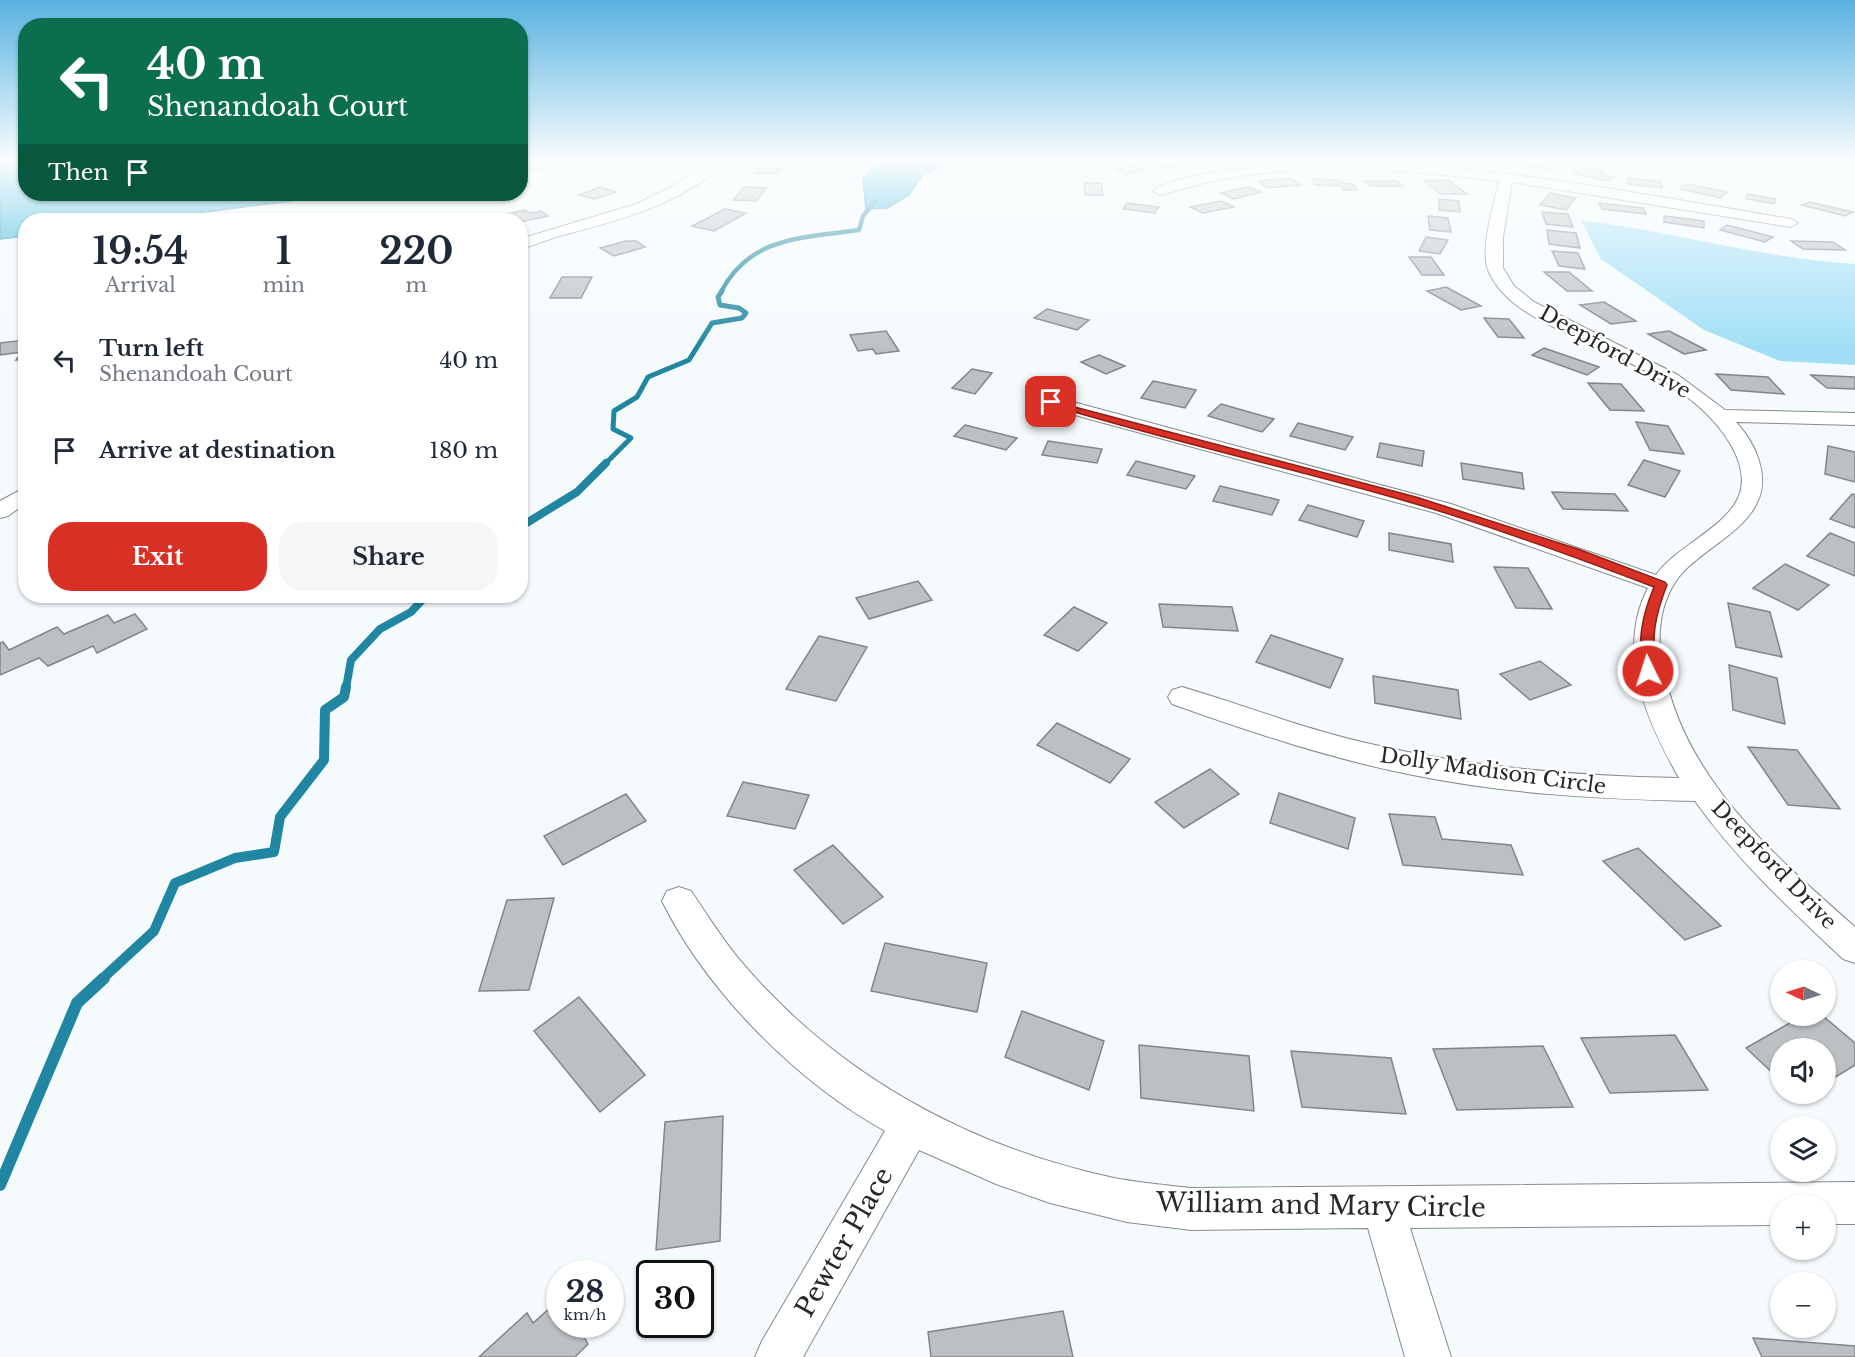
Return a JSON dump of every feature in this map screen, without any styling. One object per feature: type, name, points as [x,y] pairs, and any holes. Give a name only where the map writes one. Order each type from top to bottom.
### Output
[{"type":"street","points":[[528,243],[597,222]]},
{"type":"street","name":"Deepford Drive","points":[[1499,222],[1493,260],[1502,281],[1535,309],[1672,379],[1720,416],[1740,440],[1748,455],[1752,488],[1744,509],[1714,537],[1676,566],[1661,585],[1649,614],[1646,638],[1648,671],[1658,708],[1677,750],[1704,790],[1747,842],[1855,948]]},
{"type":"street","points":[[1787,222],[1791,223]]},
{"type":"street","points":[[1051,402],[1141,429],[1413,500],[1574,552],[1661,585]]},
{"type":"street","points":[[1720,416],[1855,419]]},
{"type":"street","points":[[0,511],[18,499]]},
{"type":"street","name":"Dolly Madison Circle","points":[[1182,696],[1321,742],[1445,769],[1532,781],[1619,788],[1704,790]]},
{"type":"street","name":"William and Mary Circle","points":[[678,901],[726,968],[782,1029],[847,1085],[910,1126],[951,1148],[1027,1177],[1108,1198],[1191,1209],[1855,1203]]},
{"type":"street","name":"Pewter Place","points":[[778,1357],[910,1126]]},
{"type":"street","points":[[1383,1209],[1428,1357]]},
{"type":"shaded area","points":[[0,222],[18,222],[18,237],[0,239]]},
{"type":"shaded area","points":[[1582,222],[1615,225],[1752,251],[1855,264],[1855,365],[1780,361],[1704,330],[1601,259]]},
{"type":"building","points":[[699,222],[729,222],[714,231],[692,226]]},
{"type":"building","points":[[1429,222],[1449,222],[1451,232],[1430,230]]},
{"type":"building","points":[[1571,222],[1573,227],[1546,224]]},
{"type":"building","points":[[1666,222],[1704,222],[1704,228]]},
{"type":"building","points":[[1727,225],[1773,237],[1765,242],[1720,230]]},
{"type":"building","points":[[1547,230],[1576,233],[1580,248],[1549,244]]},
{"type":"building","points":[[1426,237],[1448,240],[1440,254],[1419,251]]},
{"type":"building","points":[[626,241],[636,241],[645,247],[614,256],[600,248]]},
{"type":"building","points":[[1791,241],[1833,242],[1845,250],[1803,249]]},
{"type":"building","points":[[1552,251],[1578,253],[1585,269],[1559,266]]},
{"type":"building","points":[[1409,257],[1431,257],[1444,275],[1422,275]]},
{"type":"building","points":[[1544,272],[1569,272],[1592,291],[1567,291]]},
{"type":"building","points":[[562,277],[592,277],[581,298],[550,298]]},
{"type":"building","points":[[1446,287],[1481,306],[1461,310],[1427,291]]},
{"type":"building","points":[[1604,302],[1636,321],[1611,324],[1580,305]]},
{"type":"building","points":[[1047,309],[1089,320],[1077,330],[1034,318]]},
{"type":"building","points":[[1484,318],[1509,319],[1524,338],[1498,337]]},
{"type":"building","points":[[886,331],[899,351],[876,354],[873,349],[858,351],[850,335]]},
{"type":"building","points":[[1669,331],[1706,350],[1684,354],[1648,334]]},
{"type":"building","points":[[18,341],[18,353],[0,355],[0,343]]},
{"type":"building","points":[[1544,348],[1599,367],[1587,375],[1532,355]]},
{"type":"building","points":[[1099,355],[1125,366],[1106,374],[1081,362]]},
{"type":"building","points":[[972,369],[992,373],[975,394],[952,388]]},
{"type":"building","points":[[1716,374],[1768,377],[1784,394],[1731,390]]},
{"type":"building","points":[[1811,375],[1855,377],[1855,389],[1827,388]]},
{"type":"building","points":[[1153,381],[1196,390],[1185,408],[1141,398]]},
{"type":"building","points":[[1588,383],[1621,384],[1644,411],[1610,410]]},
{"type":"building","points":[[1221,404],[1274,419],[1262,432],[1208,416]]},
{"type":"building","points":[[1636,422],[1668,426],[1684,454],[1650,450]]},
{"type":"building","points":[[1298,423],[1353,437],[1345,450],[1290,436]]},
{"type":"building","points":[[965,425],[1017,438],[1006,450],[954,436]]},
{"type":"building","points":[[1048,441],[1102,449],[1097,463],[1042,455]]},
{"type":"building","points":[[1380,443],[1424,451],[1422,466],[1377,457]]},
{"type":"building","points":[[1828,446],[1855,452],[1855,482],[1825,474]]},
{"type":"building","points":[[1644,460],[1680,471],[1665,497],[1628,485]]},
{"type":"building","points":[[1136,461],[1195,476],[1186,489],[1127,475]]},
{"type":"building","points":[[1461,463],[1522,473],[1524,489],[1463,479]]},
{"type":"building","points":[[1220,486],[1279,500],[1272,515],[1213,501]]},
{"type":"building","points":[[1552,492],[1615,494],[1628,511],[1563,509]]},
{"type":"building","points":[[1852,494],[1855,495],[1855,528],[1830,519]]},
{"type":"building","points":[[1308,505],[1364,521],[1357,537],[1299,520]]},
{"type":"building","points":[[1389,533],[1451,544],[1453,562],[1389,550]]},
{"type":"building","points":[[1830,533],[1855,543],[1855,576],[1807,556]]},
{"type":"building","points":[[1785,564],[1829,585],[1798,610],[1753,588]]},
{"type":"building","points":[[1494,567],[1528,568],[1552,609],[1516,608]]},
{"type":"building","points":[[918,581],[932,600],[869,619],[856,598]]},
{"type":"building","points":[[1728,603],[1770,612],[1782,657],[1736,647]]},
{"type":"building","points":[[1159,604],[1232,607],[1238,631],[1163,627]]},
{"type":"building","points":[[1074,607],[1107,623],[1078,651],[1044,635]]},
{"type":"building","points":[[135,614],[147,629],[97,653],[93,646],[48,666],[39,658],[0,675],[0,643],[3,642],[9,650],[57,627],[64,634],[108,615],[114,623]]},
{"type":"building","points":[[1271,635],[1343,659],[1330,688],[1256,662]]},
{"type":"building","points":[[819,636],[867,647],[836,701],[786,689]]},
{"type":"building","points":[[1540,661],[1571,685],[1530,700],[1500,674]]},
{"type":"building","points":[[1729,665],[1777,678],[1785,724],[1733,710]]},
{"type":"building","points":[[1373,676],[1458,690],[1461,719],[1375,703]]},
{"type":"building","points":[[1057,723],[1130,759],[1110,783],[1037,745]]},
{"type":"building","points":[[1748,747],[1797,750],[1840,809],[1788,805]]},
{"type":"building","points":[[1210,769],[1239,794],[1184,828],[1155,802]]},
{"type":"building","points":[[743,782],[809,795],[795,829],[727,816]]},
{"type":"building","points":[[1279,793],[1355,818],[1348,849],[1270,823]]},
{"type":"building","points":[[626,794],[646,821],[563,865],[544,836]]},
{"type":"building","points":[[1389,814],[1435,817],[1442,839],[1511,845],[1523,875],[1403,865]]},
{"type":"building","points":[[833,845],[883,897],[843,924],[794,870]]},
{"type":"building","points":[[1638,848],[1721,926],[1685,940],[1603,861]]},
{"type":"building","points":[[554,898],[529,990],[479,991],[507,900]]},
{"type":"building","points":[[885,943],[987,963],[977,1012],[871,991]]},
{"type":"building","points":[[579,997],[645,1075],[600,1112],[534,1031]]},
{"type":"building","points":[[1022,1011],[1104,1041],[1089,1090],[1005,1057]]},
{"type":"building","points":[[1784,1026],[1835,1026],[1855,1043],[1855,1065],[1836,1077],[1836,1038],[1770,1038],[1770,1071],[1746,1048]]},
{"type":"building","points":[[1675,1035],[1708,1090],[1610,1093],[1581,1038]]},
{"type":"building","points":[[1139,1045],[1249,1056],[1254,1111],[1141,1098]]},
{"type":"building","points":[[1543,1046],[1573,1107],[1457,1110],[1433,1049]]},
{"type":"building","points":[[1291,1051],[1391,1058],[1406,1114],[1302,1107]]},
{"type":"building","points":[[723,1116],[720,1241],[656,1250],[665,1122]]},
{"type":"building","points":[[546,1311],[546,1338],[585,1338],[588,1344],[575,1357],[479,1357],[527,1313],[533,1323]]},
{"type":"building","points":[[1063,1311],[1073,1357],[931,1357],[928,1332]]},
{"type":"building","points":[[1753,1338],[1855,1346],[1855,1357],[1762,1357]]},
{"type":"waterway","points":[[721,292],[733,274],[747,260],[763,250],[798,238],[859,230],[861,222]]},
{"type":"waterway","points":[[528,522],[577,492],[631,438],[613,429],[614,411],[637,397],[648,377],[689,360],[712,323],[742,318],[746,313],[739,308],[720,305],[718,297],[722,291]]},
{"type":"waterway","points":[[346,688],[351,660],[380,629],[411,612],[419,603]]},
{"type":"waterway","points":[[102,979],[154,931],[175,883],[235,858],[274,852],[280,817],[324,760],[325,710],[344,697],[346,687]]},
{"type":"waterway","points":[[0,1185],[77,1003],[104,978]]},
{"type":"route","points":[[1051,402],[1141,429],[1413,500],[1574,552],[1661,585],[1649,614],[1646,638],[1648,671]]}]
